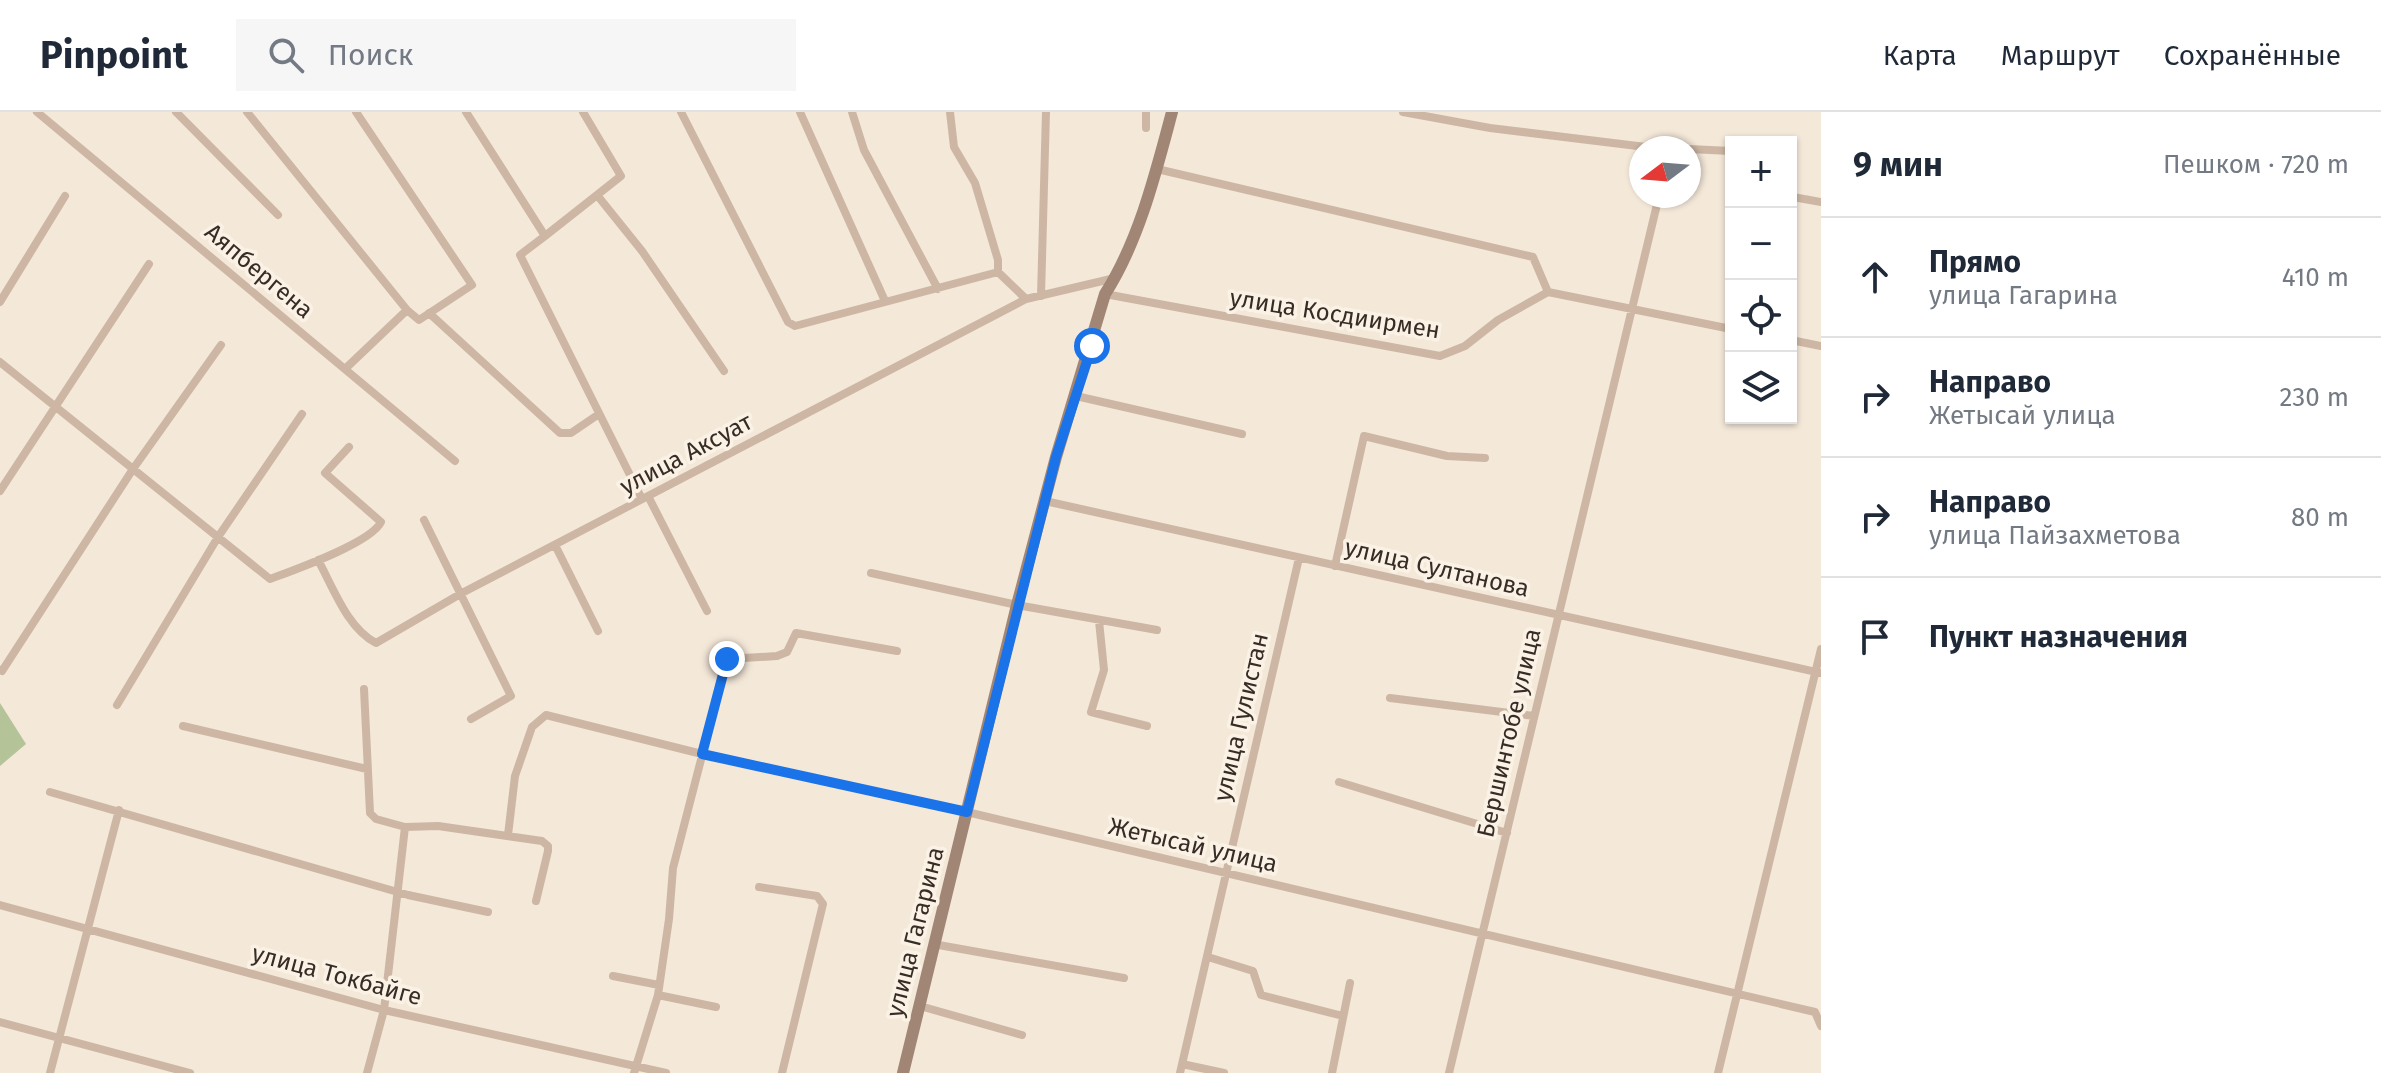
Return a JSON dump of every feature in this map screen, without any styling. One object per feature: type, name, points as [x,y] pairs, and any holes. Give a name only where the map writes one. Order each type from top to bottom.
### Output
[{"type":"main road","name":"улица Гагарина","points":[[903,1073],[1045,501],[1105,294],[1115,278],[1157,169],[1172,112]]},
{"type":"street","name":"Аяпбергена","points":[[37,112],[455,461]]},
{"type":"street","points":[[176,112],[278,215]]},
{"type":"street","points":[[247,112],[407,310],[419,320],[472,285],[356,112]]},
{"type":"street","points":[[466,112],[545,236]]},
{"type":"street","points":[[583,112],[621,176],[520,255],[599,414],[707,611]]},
{"type":"street","points":[[681,112],[788,322],[795,326],[998,272]]},
{"type":"street","points":[[800,112],[885,301]]},
{"type":"street","points":[[852,112],[864,150],[938,289]]},
{"type":"street","points":[[950,112],[954,147],[975,183],[998,260],[998,272],[1026,299]]},
{"type":"street","points":[[1041,296],[1046,112]]},
{"type":"street","points":[[1146,112],[1146,128]]},
{"type":"street","points":[[1403,112],[1490,128],[1629,145]]},
{"type":"street","points":[[1701,150],[1725,151]]},
{"type":"street","points":[[1157,169],[1533,257],[1548,292],[1725,328]]},
{"type":"street","points":[[597,195],[642,251],[724,371]]},
{"type":"street","points":[[0,302],[65,196]]},
{"type":"street","points":[[1797,198],[1821,202]]},
{"type":"street","name":"Бершинтобе улица","points":[[1449,1073],[1656,208]]},
{"type":"street","points":[[0,491],[149,264]]},
{"type":"street","name":"улица Аксуат","points":[[318,560],[349,616],[365,637],[376,643],[462,593],[1026,299],[1115,278]]},
{"type":"street","name":"улица Косдиирмен","points":[[1105,294],[1440,356],[1465,346],[1498,320],[1548,292]]},
{"type":"street","points":[[345,369],[407,310]]},
{"type":"street","points":[[429,313],[560,433],[571,433],[599,414]]},
{"type":"street","points":[[1797,341],[1821,346]]},
{"type":"street","points":[[0,670],[133,469],[221,345]]},
{"type":"street","points":[[0,362],[270,579],[351,545],[379,527],[381,522],[325,473],[349,447]]},
{"type":"street","points":[[1076,396],[1242,434]]},
{"type":"street","points":[[117,705],[218,537],[302,414]]},
{"type":"street","points":[[1335,566],[1364,436],[1447,456],[1485,458]]},
{"type":"street","name":"улица Султанова","points":[[1045,501],[1818,673]]},
{"type":"street","points":[[424,520],[511,696],[471,719]]},
{"type":"street","points":[[555,545],[598,631]]},
{"type":"street","name":"улица Гулистан","points":[[1181,1068],[1299,558]]},
{"type":"street","points":[[871,573],[1017,605],[1157,630]]},
{"type":"street","points":[[1099,621],[1104,670],[1091,712],[1147,726]]},
{"type":"street","points":[[635,1069],[658,995],[673,868],[727,659],[777,656],[787,652],[796,633],[897,651]]},
{"type":"street","points":[[1718,1073],[1818,673],[1821,649]]},
{"type":"street","points":[[364,689],[370,813],[376,819],[405,827],[438,826],[542,841],[548,846],[536,901]]},
{"type":"street","points":[[1390,698],[1534,716]]},
{"type":"street","name":"Жетысай улица","points":[[508,835],[515,776],[532,727],[546,715],[702,754],[967,812],[1736,992],[1815,1012],[1821,1026]]},
{"type":"street","points":[[183,726],[367,769]]},
{"type":"street","points":[[1339,782],[1507,833]]},
{"type":"street","points":[[50,792],[397,892],[488,912]]},
{"type":"street","points":[[50,1073],[119,810]]},
{"type":"street","points":[[367,1073],[384,1010],[405,827]]},
{"type":"street","points":[[759,887],[817,896],[823,904],[782,1073]]},
{"type":"street","name":"улица Токбайге","points":[[0,905],[384,1010],[635,1069],[666,1073]]},
{"type":"street","points":[[933,944],[1124,978]]},
{"type":"street","points":[[1208,957],[1253,971],[1261,995],[1343,1016]]},
{"type":"street","points":[[613,976],[659,985]]},
{"type":"street","points":[[1332,1073],[1350,983]]},
{"type":"street","points":[[658,995],[716,1007]]},
{"type":"street","points":[[920,1006],[1022,1035]]},
{"type":"street","points":[[0,1022],[190,1073]]},
{"type":"street","points":[[1181,1068],[1224,1073]]},
{"type":"green space","points":[[0,703],[26,744],[0,766]]},
{"type":"route","points":[[727,659],[702,754],[967,812],[1056,457],[1092,346]]}]
